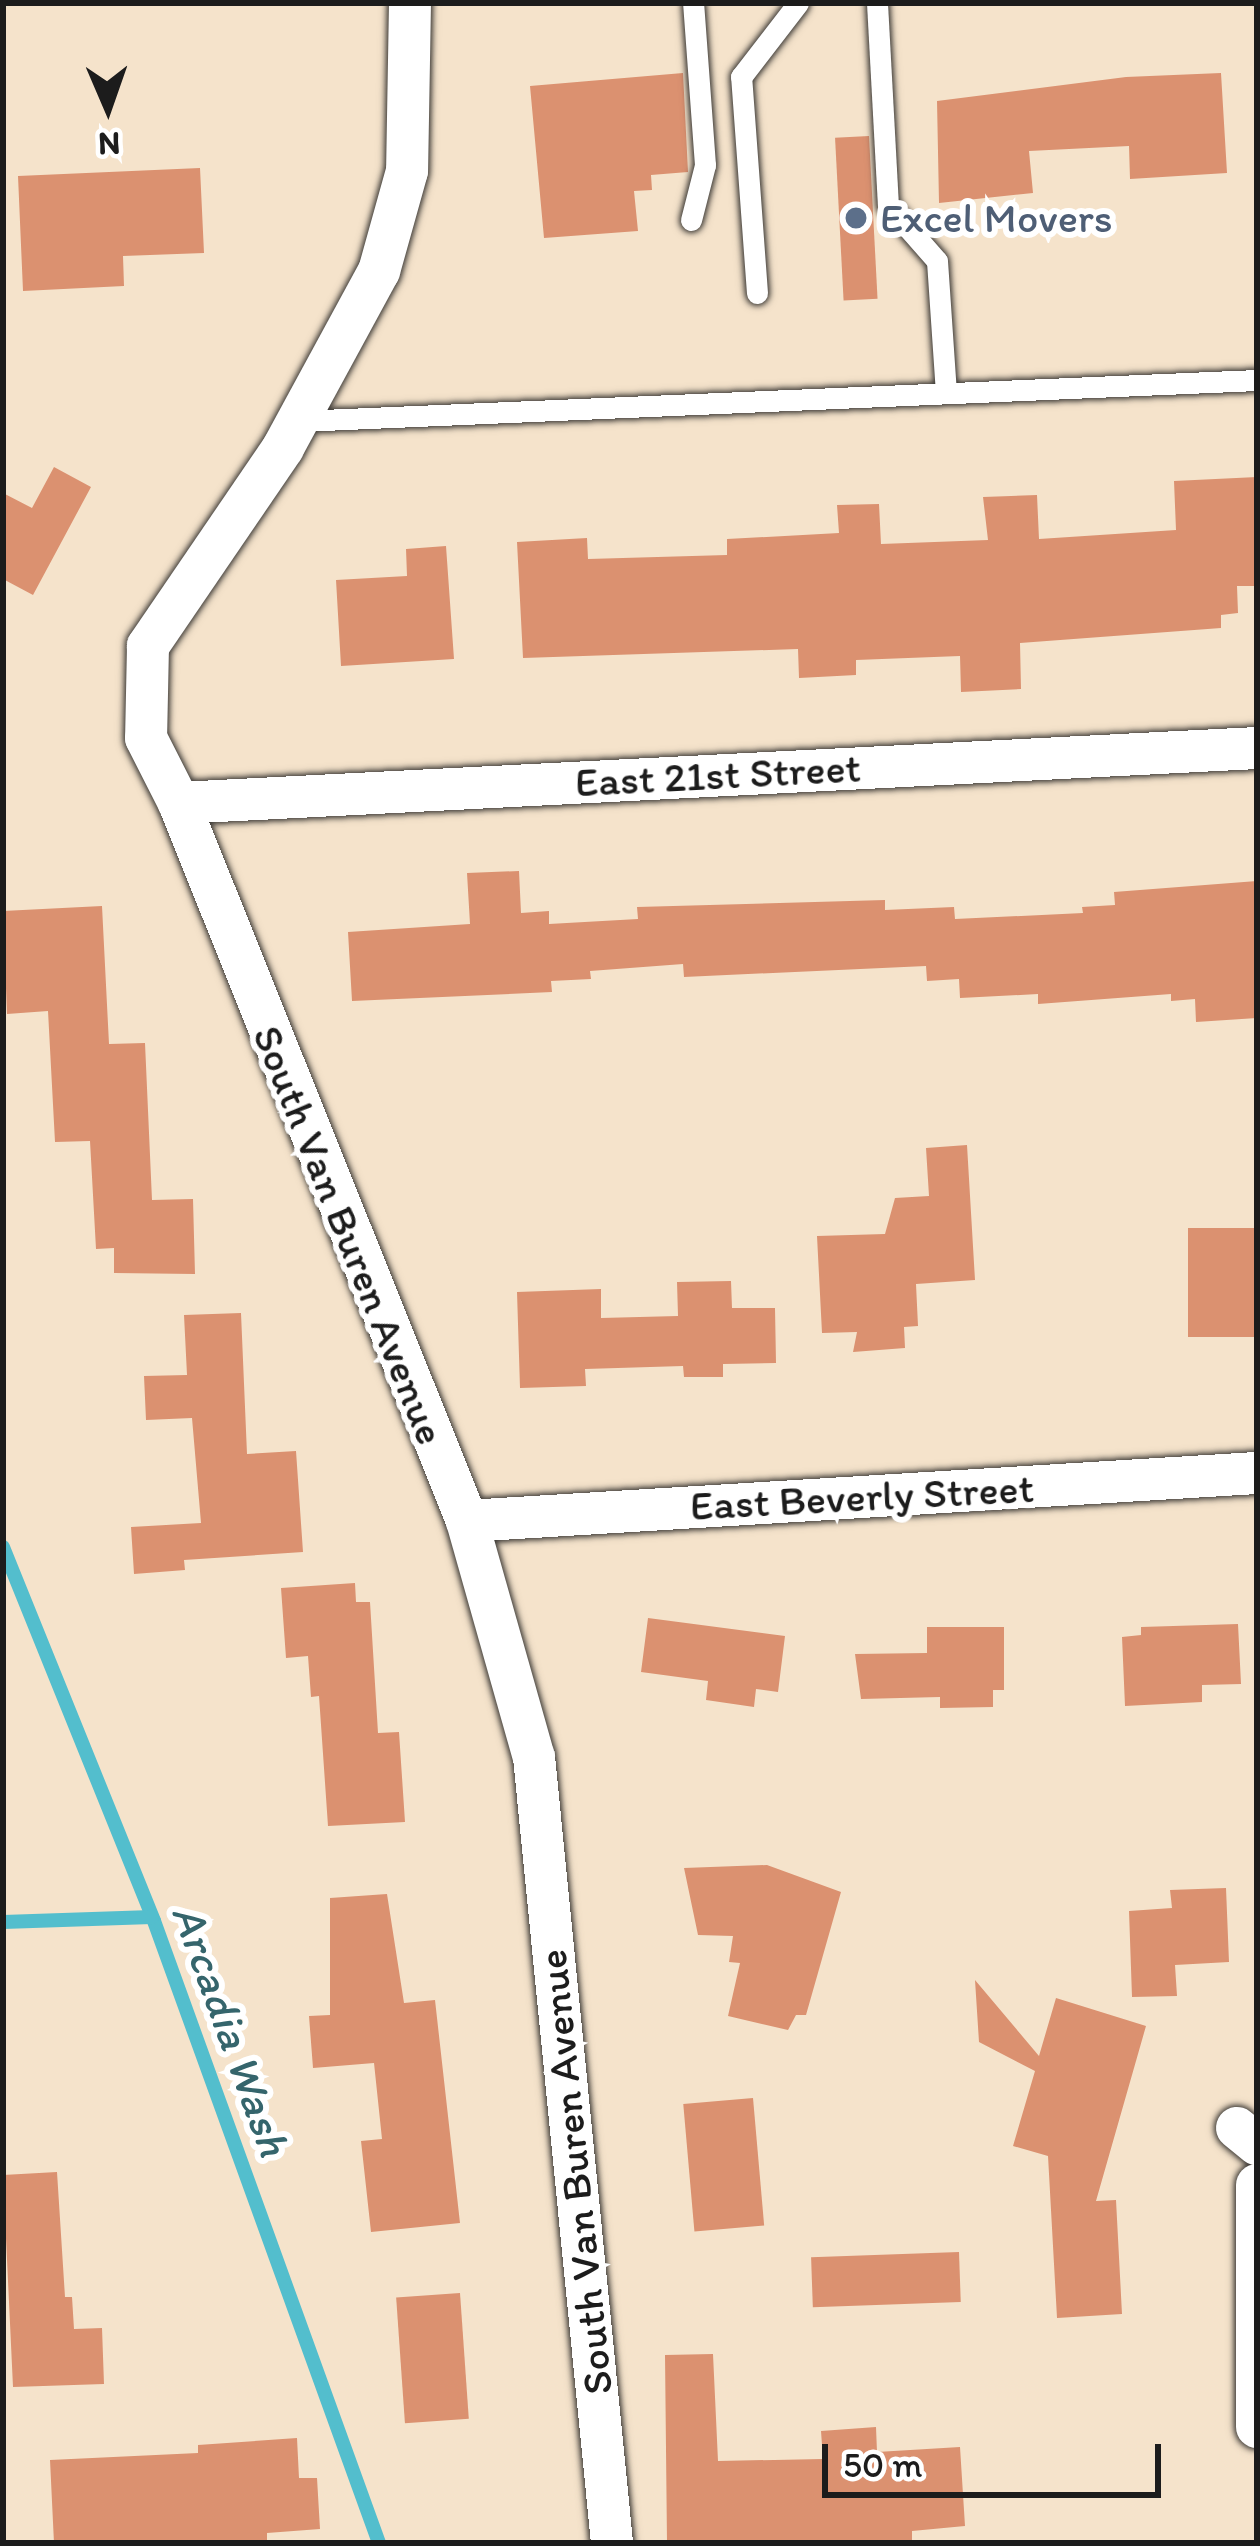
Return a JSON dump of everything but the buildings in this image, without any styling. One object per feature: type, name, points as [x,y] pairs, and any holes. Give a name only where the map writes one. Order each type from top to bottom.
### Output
[{"type":"street","name":"South Van Buren Avenue","points":[[410,3],[411,135],[397,213],[364,307],[298,421],[148,646],[146,738],[179,802],[467,1521],[534,1757],[612,2543]]},
{"type":"street","name":"East 21st Street","points":[[179,802],[1257,748]]},
{"type":"street","name":"East Beverly Street","points":[[467,1521],[1257,1473]]},
{"type":"street","points":[[1257,2185],[1257,2425]]},
{"type":"lane","points":[[691,220],[705,165],[693,3]]},
{"type":"lane","points":[[757,293],[741,77],[798,3]]},
{"type":"lane","points":[[877,3],[888,205],[937,261],[946,393]]},
{"type":"lane","points":[[298,421],[1257,380]]},
{"type":"waterway","name":"Arcadia Wash","points":[[3,1547],[154,1921],[379,2543]]},
{"type":"waterway","points":[[3,1922],[152,1917]]},
{"type":"place","name":"Excel Movers","points":[[856,218]]}]
